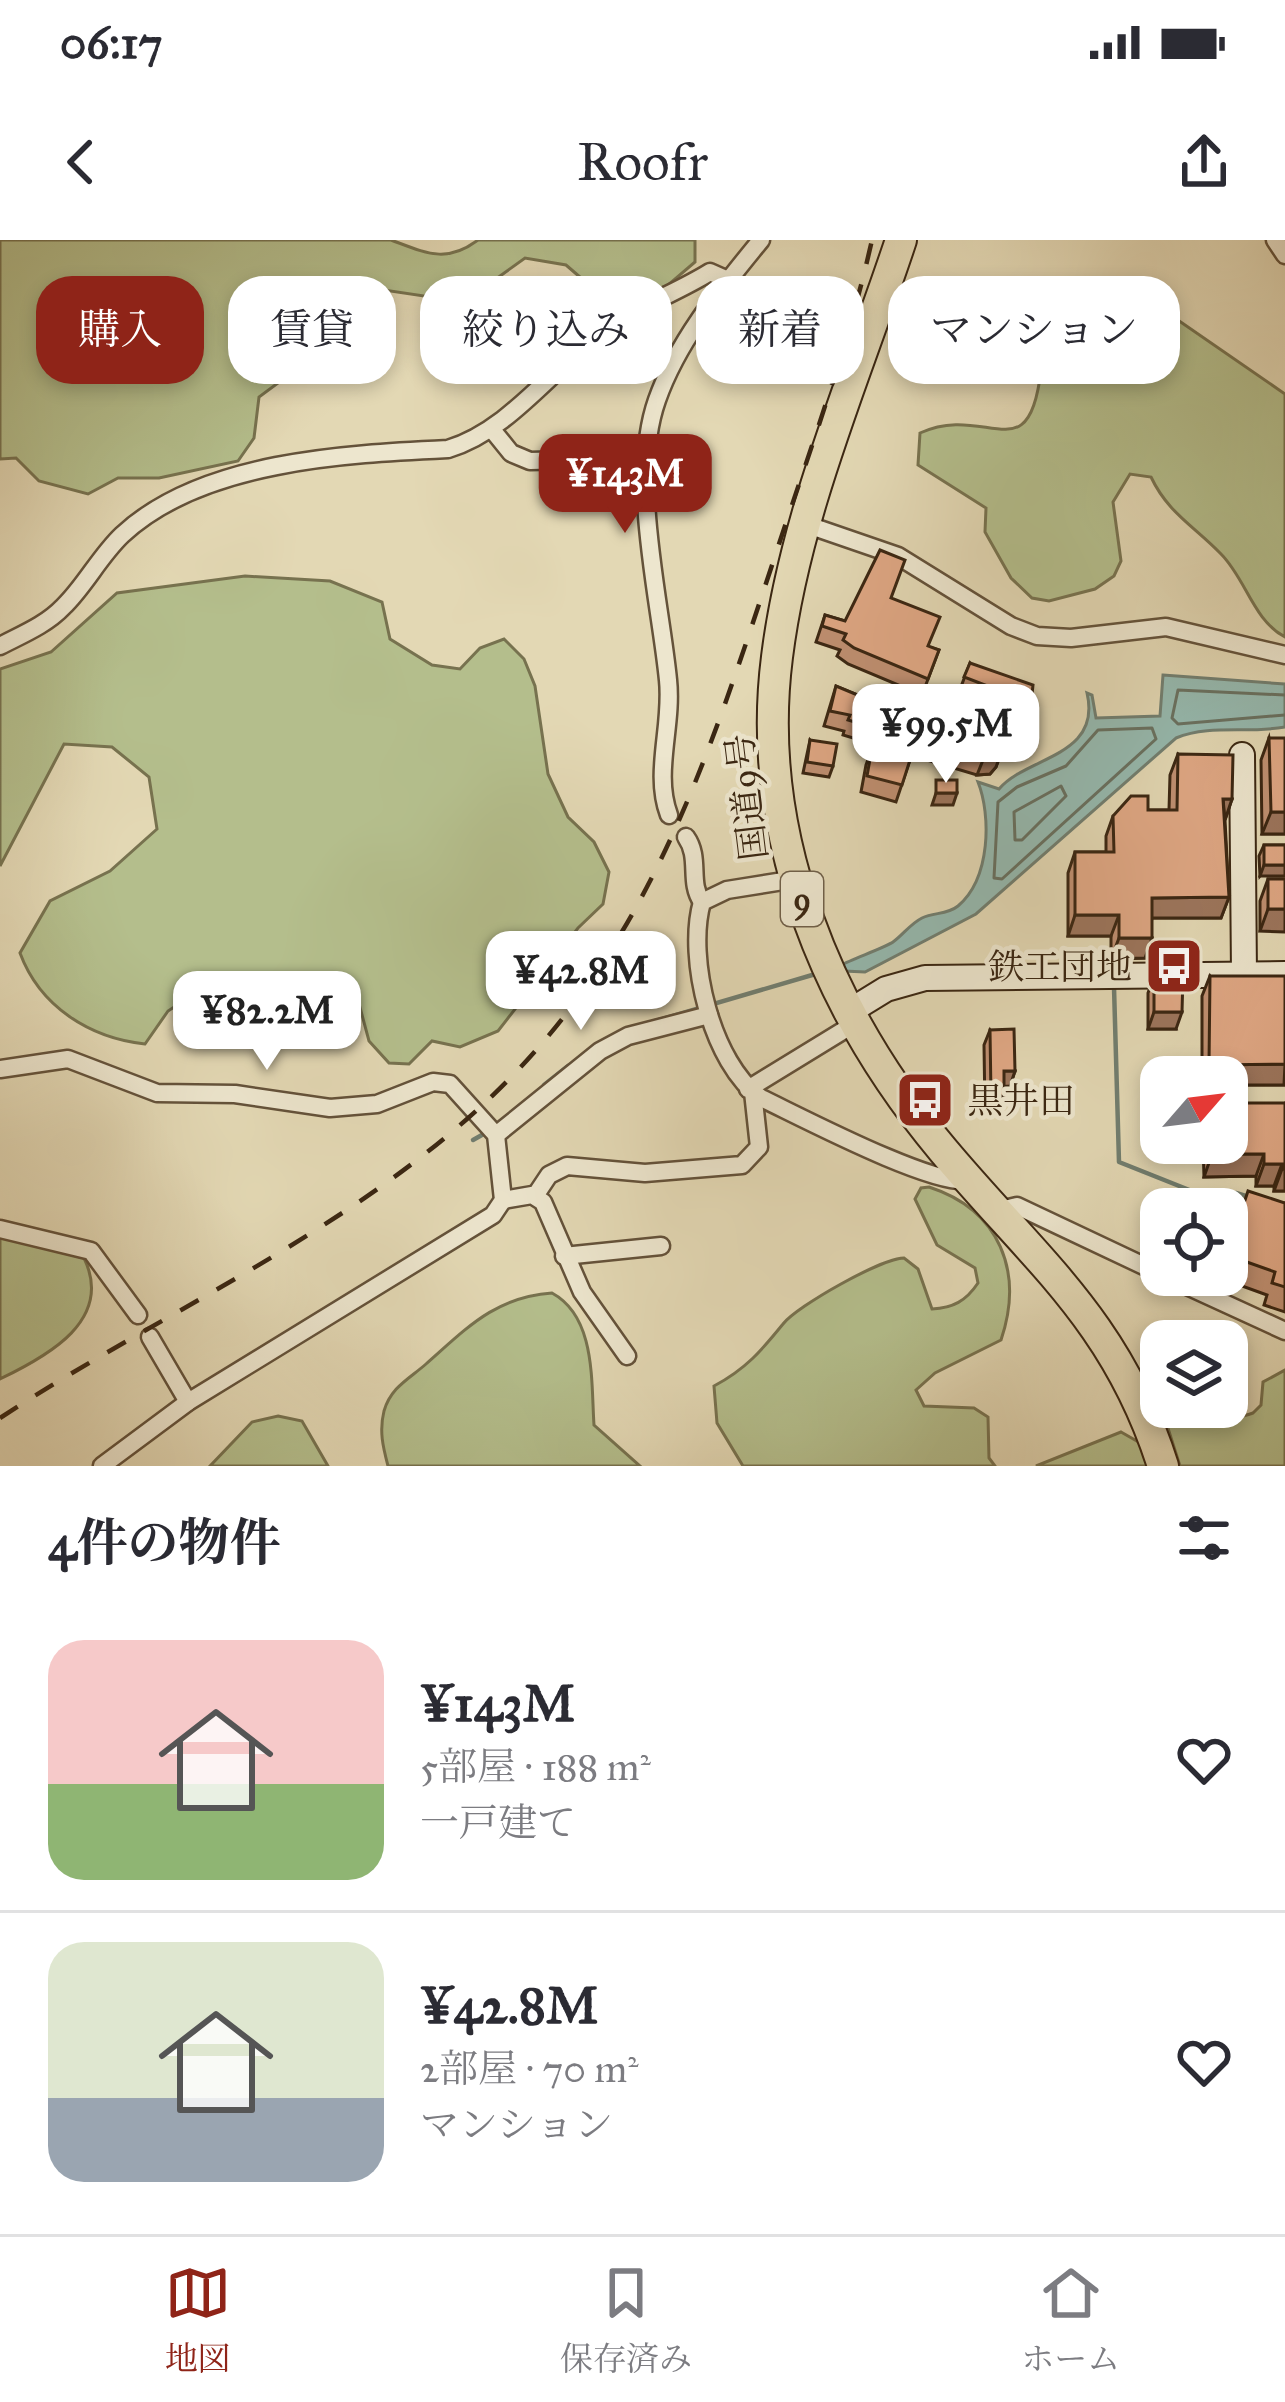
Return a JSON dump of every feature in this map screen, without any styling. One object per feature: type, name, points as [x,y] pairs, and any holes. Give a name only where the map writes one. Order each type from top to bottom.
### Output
[{"type":"highway","name":"国道9号","points":[[901,240],[805,524],[776,661],[779,796],[796,879],[826,968],[850,1018],[907,1105],[1060,1276],[1108,1342],[1141,1401],[1163,1466]]},
{"type":"street","points":[[1275,240],[1285,255]]},
{"type":"street","points":[[731,276],[759,241]]},
{"type":"street","points":[[0,646],[64,607],[140,520],[203,485],[272,466],[448,449],[494,431],[557,368],[614,324],[696,280]]},
{"type":"street","points":[[669,815],[661,781],[670,739],[668,679],[645,494],[646,458],[655,404],[670,368],[696,329]]},
{"type":"street","points":[[494,431],[511,453],[530,461],[646,458]]},
{"type":"street","points":[[805,524],[898,556],[1011,626],[1037,636],[1166,627],[1285,655]]},
{"type":"street","points":[[1243,755],[1244,974]]},
{"type":"street","points":[[686,837],[694,856],[694,888],[702,902],[714,1040],[751,1091],[896,1160],[951,1182],[970,1180]]},
{"type":"street","points":[[702,902],[727,890],[796,879]]},
{"type":"street","points":[[751,1091],[886,989],[925,978],[1285,974]]},
{"type":"street","points":[[496,1135],[600,1052],[628,1036],[708,1008]]},
{"type":"street","points":[[0,1069],[68,1059],[157,1093],[235,1094],[330,1108],[377,1104],[434,1082],[450,1084],[496,1135],[503,1200],[493,1215],[188,1402],[102,1466]]},
{"type":"street","points":[[503,1200],[535,1196],[549,1175],[567,1166],[645,1173],[742,1166],[758,1147],[751,1091]]},
{"type":"street","points":[[535,1196],[548,1210],[564,1256],[627,1356]]},
{"type":"street","points":[[1000,1210],[1017,1206],[1140,1265]]},
{"type":"street","points":[[0,1229],[91,1251],[138,1315]]},
{"type":"street","points":[[564,1256],[661,1246]]},
{"type":"street","points":[[1208,1296],[1285,1331]]},
{"type":"street","points":[[151,1337],[188,1402]]},
{"type":"green space","points":[[0,240],[391,240],[446,254],[478,240],[695,240],[695,262],[672,282],[672,276],[579,276],[566,265],[525,258],[500,276],[420,276],[420,295],[396,292],[396,276],[228,276],[228,384],[277,384],[259,397],[254,438],[238,461],[159,478],[118,478],[88,494],[39,481],[16,458],[0,459]]},
{"type":"green space","points":[[1180,322],[1285,394],[1285,637],[1257,610],[1230,564],[1174,510],[1151,477],[1130,474],[1113,502],[1121,561],[1114,576],[1095,589],[1049,601],[1032,598],[1011,578],[985,532],[986,508],[918,465],[920,433],[944,426],[1015,428],[1026,420],[1038,384],[1180,384]]},
{"type":"green space","points":[[245,576],[330,581],[382,602],[390,639],[432,665],[460,669],[480,648],[504,639],[524,659],[535,686],[548,774],[568,817],[594,842],[609,872],[603,904],[578,928],[498,1031],[460,1047],[432,1041],[409,1064],[389,1063],[369,1041],[358,1000],[298,984],[241,996],[194,994],[168,1011],[145,1044],[105,1035],[69,1016],[29,972],[20,953],[50,901],[110,871],[157,829],[149,777],[112,747],[64,744],[0,866],[0,669],[51,652],[117,593]]},
{"type":"green space","points":[[921,1188],[953,1197],[989,1228],[1007,1268],[1009,1291],[1001,1340],[935,1373],[916,1390],[924,1406],[974,1408],[988,1417],[989,1458],[995,1466],[743,1466],[717,1423],[714,1386],[752,1359],[791,1316],[860,1274],[904,1258],[918,1269],[932,1309],[958,1302],[978,1283],[975,1268],[937,1245],[915,1199]]},
{"type":"green space","points":[[0,1237],[84,1258],[91,1280],[90,1300],[71,1333],[38,1359],[0,1379]]},
{"type":"green space","points":[[552,1293],[577,1318],[584,1334],[594,1425],[640,1466],[388,1466],[383,1418],[396,1390],[483,1316],[514,1301]]},
{"type":"green space","points":[[1285,1370],[1285,1466],[1180,1466],[1168,1428],[1248,1428],[1248,1414],[1261,1405],[1263,1382]]},
{"type":"green space","points":[[278,1416],[302,1421],[328,1466],[210,1466],[252,1422]]},
{"type":"green space","points":[[1121,1432],[1142,1444],[1148,1466],[1036,1466]]},
{"type":"water","points":[[1163,675],[1285,684],[1285,727],[1202,731],[1176,738],[976,914],[865,972],[844,971],[841,965],[890,944],[922,918],[954,909],[969,894],[985,846],[985,811],[978,782],[999,789],[1073,743],[1089,714],[1087,693],[1092,695],[1096,718],[1160,716]]},
{"type":"building","points":[[880,550],[905,560],[891,598],[940,617],[928,646],[939,650],[928,679],[854,648],[843,640],[846,634],[822,626],[825,615],[845,621]]},
{"type":"building","points":[[970,663],[1033,685],[1028,733],[1009,725],[995,759],[983,760],[830,711],[836,686],[884,706],[989,735],[986,700],[990,687],[964,677]]},
{"type":"building","points":[[1269,738],[1285,738],[1285,812],[1271,812]]},
{"type":"building","points":[[810,740],[837,744],[833,766],[807,762]]},
{"type":"building","points":[[872,748],[910,760],[902,785],[867,776]]},
{"type":"building","points":[[1178,754],[1233,755],[1232,799],[1223,799],[1229,897],[1152,898],[1152,938],[1119,938],[1119,915],[1075,915],[1075,852],[1114,852],[1113,816],[1131,796],[1148,796],[1148,810],[1177,810]]},
{"type":"building","points":[[936,780],[957,780],[957,793],[936,793]]},
{"type":"building","points":[[1264,845],[1285,845],[1285,865],[1264,865]]},
{"type":"building","points":[[1268,879],[1285,879],[1285,909],[1268,909]]},
{"type":"building","points":[[1154,976],[1183,976],[1182,1012],[1154,1012]]},
{"type":"building","points":[[1210,976],[1285,976],[1285,1064],[1248,1064],[1248,1056],[1209,1056]]},
{"type":"building","points":[[1014,1029],[1015,1071],[1004,1071],[1004,1096],[991,1096],[990,1030]]},
{"type":"building","points":[[1248,1103],[1285,1103],[1285,1169],[1282,1164],[1264,1164],[1264,1154],[1248,1154]]},
{"type":"building","points":[[1248,1191],[1285,1203],[1285,1287],[1272,1283],[1275,1272],[1248,1262]]},
{"type":"waterway","points":[[652,1022],[819,973]]},
{"type":"waterway","points":[[1114,987],[1119,1162],[1232,1207],[1236,1193],[1249,1197]]},
{"type":"waterway","points":[[544,1085],[568,1066]]},
{"type":"waterway","points":[[473,1140],[489,1131]]},
{"type":"railway","points":[[0,1418],[298,1241],[413,1163],[467,1119],[529,1058],[581,993],[626,926],[696,781],[829,393],[872,240]]},
{"type":"place","name":"鉄工団地","points":[[1174,966]]},
{"type":"place","name":"黒井田","points":[[925,1100]]}]
